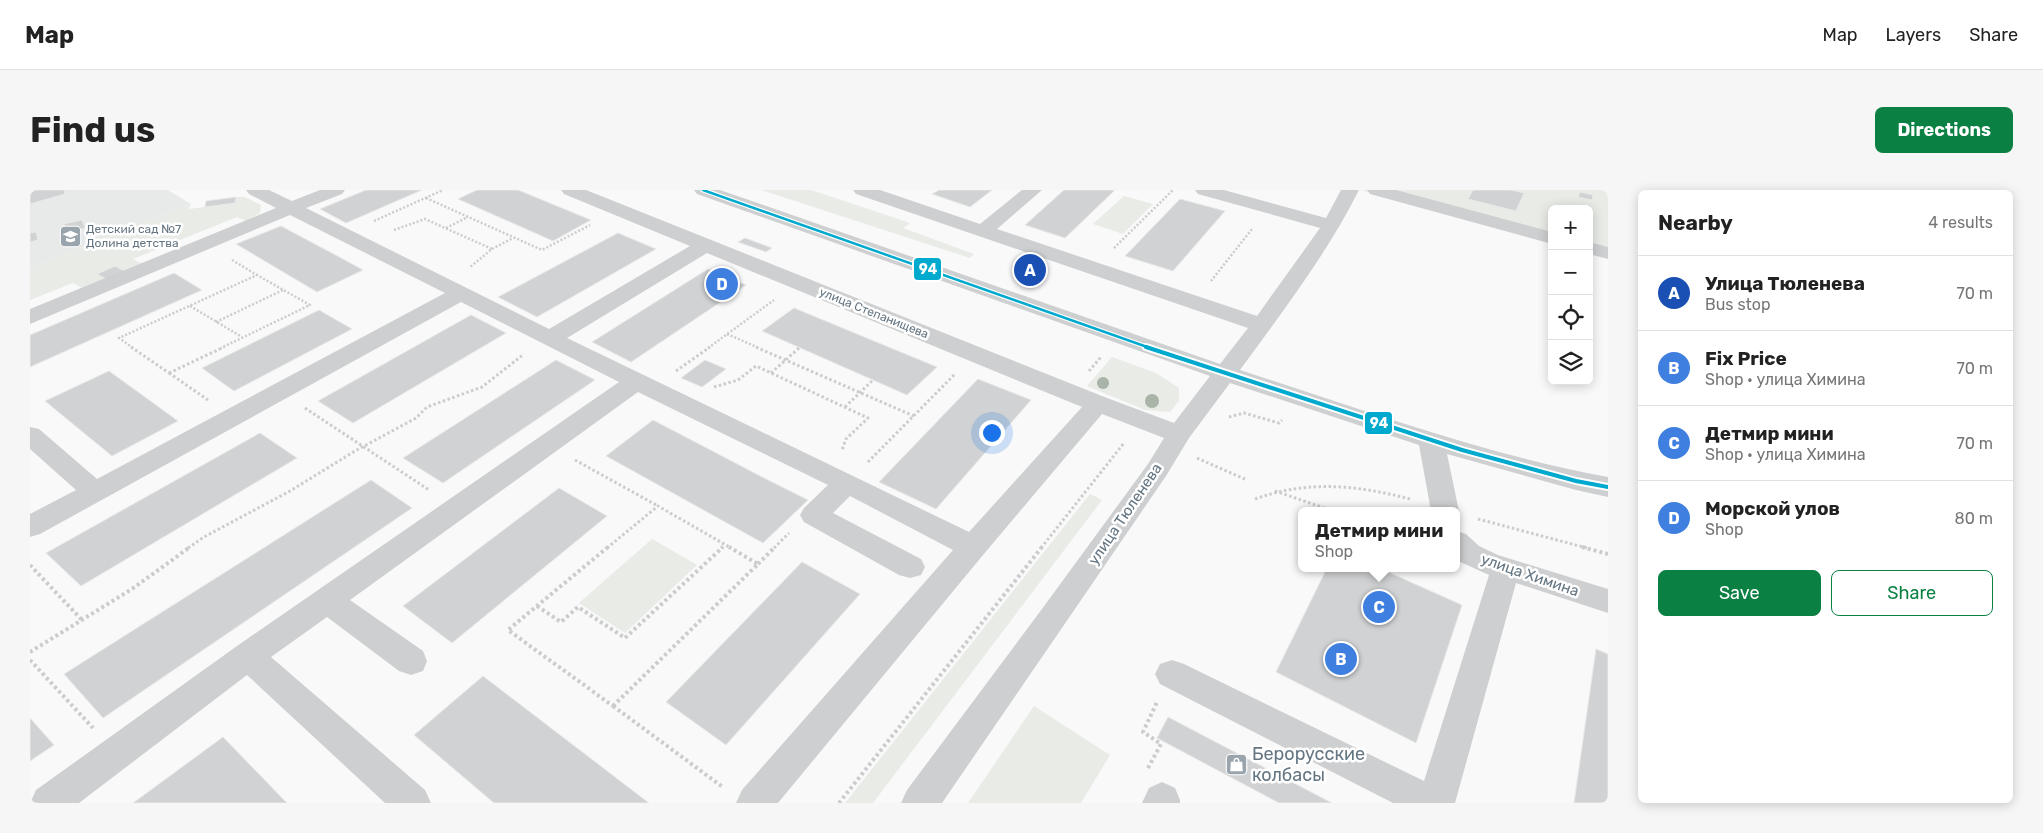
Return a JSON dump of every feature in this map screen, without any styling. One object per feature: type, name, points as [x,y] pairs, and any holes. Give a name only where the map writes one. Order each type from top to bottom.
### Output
[{"type":"street","points":[[255,190],[973,547]]},
{"type":"street","points":[[30,317],[336,190]]},
{"type":"street","name":"улица Степанищева","points":[[570,190],[1098,404],[1186,446]]},
{"type":"street","points":[[703,190],[1170,355],[1431,440],[1576,481],[1608,487]]},
{"type":"street","points":[[862,190],[1262,325]]},
{"type":"street","points":[[984,230],[1033,190]]},
{"type":"street","points":[[1204,190],[1332,225]]},
{"type":"street","name":"улица Тюленева","points":[[920,803],[1157,470],[1186,446],[1227,373],[1332,225],[1350,190]]},
{"type":"street","points":[[1376,190],[1435,198],[1548,237]]},
{"type":"street","points":[[549,337],[696,250],[707,246]]},
{"type":"street","points":[[1593,249],[1608,253]]},
{"type":"street","points":[[30,527],[280,392],[454,290]]},
{"type":"street","points":[[49,803],[248,656],[621,391],[654,390]]},
{"type":"street","points":[[742,797],[973,547],[1098,404]]},
{"type":"street","points":[[30,435],[95,492]]},
{"type":"street","points":[[1431,440],[1444,507]]},
{"type":"street","points":[[841,480],[814,515],[910,567]]},
{"type":"street","name":"улица Химина","points":[[1460,545],[1470,554],[1505,570],[1608,601]]},
{"type":"street","points":[[1436,803],[1505,570]]},
{"type":"street","points":[[327,600],[411,661]]},
{"type":"street","points":[[248,656],[412,803]]},
{"type":"street","points":[[1166,685],[1431,803]]},
{"type":"path","points":[[350,237],[444,190]]},
{"type":"path","points":[[1111,250],[1173,190]]},
{"type":"path","points":[[426,198],[542,250],[619,210]]},
{"type":"path","points":[[1210,282],[1269,208]]},
{"type":"path","points":[[445,228],[468,217]]},
{"type":"path","points":[[350,237],[407,227],[425,219],[492,249]]},
{"type":"path","points":[[454,290],[492,249],[514,238]]},
{"type":"path","points":[[169,374],[310,305],[258,275],[119,338],[169,374],[233,417]]},
{"type":"path","points":[[654,390],[799,282]]},
{"type":"path","points":[[216,322],[283,290]]},
{"type":"path","points":[[190,306],[242,338]]},
{"type":"path","points":[[727,334],[914,416]]},
{"type":"path","points":[[30,652],[132,589],[204,537],[290,491],[364,446],[416,418],[427,407],[482,387],[549,337]]},
{"type":"path","points":[[771,373],[800,348]]},
{"type":"path","points":[[841,480],[914,416],[975,354]]},
{"type":"path","points":[[654,390],[738,380],[756,366],[868,418],[846,439],[841,480]]},
{"type":"path","points":[[845,407],[873,380]]},
{"type":"path","points":[[280,392],[456,508]]},
{"type":"path","points":[[839,803],[1124,442]]},
{"type":"path","points":[[547,444],[758,564]]},
{"type":"path","points":[[1186,446],[1247,480]]},
{"type":"path","points":[[1254,499],[1274,490],[1333,485],[1385,492],[1437,507]]},
{"type":"path","points":[[1274,490],[1322,507]]},
{"type":"path","points":[[658,506],[508,630],[612,707],[742,797]]},
{"type":"path","points":[[612,707],[807,515],[814,515]]},
{"type":"path","points":[[1475,518],[1608,554]]},
{"type":"path","points":[[537,606],[561,622],[578,607],[625,638],[724,545]]},
{"type":"path","points":[[30,565],[82,620]]},
{"type":"path","points":[[30,660],[116,753]]},
{"type":"path","points":[[1156,792],[1161,744],[1142,732],[1166,685]]},
{"type":"shaded area","name":"Детский сад №7 Долина детства","points":[[30,190],[168,190],[191,204],[30,268]]},
{"type":"shaded area","points":[[761,190],[811,190],[910,223],[903,228],[974,254],[970,258]]},
{"type":"shaded area","points":[[1361,190],[1608,190],[1608,258],[1593,254],[1593,205],[1548,205],[1548,242]]},
{"type":"shaded area","points":[[1124,196],[1153,204],[1123,234],[1093,224]]},
{"type":"shaded area","points":[[236,197],[245,197],[261,205],[260,213],[246,221],[237,217],[133,259],[142,264],[126,272],[115,266],[98,273],[108,280],[82,288],[73,283],[30,300],[30,268],[191,204],[189,209],[235,203]]},
{"type":"shaded area","points":[[1112,357],[1156,373],[1179,388],[1179,401],[1170,412],[1145,410],[1087,386]]},
{"type":"shaded area","points":[[1090,494],[1102,500],[873,803],[845,803]]},
{"type":"shaded area","points":[[652,539],[697,565],[625,633],[579,603]]},
{"type":"shaded area","points":[[1034,706],[1110,755],[1081,803],[968,803]]},
{"type":"building","points":[[30,190],[64,190],[65,194],[30,204]]},
{"type":"building","points":[[366,190],[422,190],[346,223],[320,209]]},
{"type":"building","points":[[477,190],[518,190],[591,220],[553,241],[458,199]]},
{"type":"building","points":[[939,190],[992,190],[970,207],[932,194]]},
{"type":"building","points":[[1064,190],[1115,190],[1065,238],[1025,225]]},
{"type":"building","points":[[1473,190],[1511,190],[1524,193],[1516,211],[1468,199]]},
{"type":"building","points":[[1580,192],[1593,195],[1592,200],[1578,197]]},
{"type":"building","points":[[236,197],[235,203],[205,207],[206,201]]},
{"type":"building","points":[[1180,199],[1225,211],[1173,271],[1125,256]]},
{"type":"building","points":[[82,220],[85,228],[67,233],[64,224]]},
{"type":"building","points":[[281,226],[363,270],[317,292],[236,244]]},
{"type":"building","points":[[36,232],[38,240],[30,242],[30,233]]},
{"type":"building","points":[[618,233],[656,249],[537,317],[498,297]]},
{"type":"building","points":[[745,238],[772,248],[766,252],[738,242]]},
{"type":"building","points":[[115,266],[126,272],[108,280],[97,274]]},
{"type":"building","points":[[708,269],[746,285],[631,362],[592,342]]},
{"type":"building","points":[[174,273],[202,290],[30,367],[30,335]]},
{"type":"building","points":[[794,308],[937,367],[907,395],[762,331]]},
{"type":"building","points":[[319,310],[352,329],[234,391],[202,368]]},
{"type":"building","points":[[471,315],[506,333],[353,423],[318,401]]},
{"type":"building","points":[[556,360],[595,380],[443,483],[403,458]]},
{"type":"building","points":[[705,360],[726,369],[702,387],[681,378]]},
{"type":"building","points":[[109,371],[178,421],[112,456],[45,401]]},
{"type":"building","points":[[978,379],[1031,400],[936,509],[879,482]]},
{"type":"building","points":[[653,420],[808,500],[763,543],[606,456]]},
{"type":"building","points":[[260,433],[297,458],[81,586],[46,553]]},
{"type":"building","points":[[371,480],[412,508],[103,718],[64,674]]},
{"type":"building","points":[[559,488],[607,516],[452,643],[403,606]]},
{"type":"building","points":[[802,562],[860,594],[726,745],[666,702]]},
{"type":"building","points":[[1325,572],[1388,572],[1462,605],[1416,743],[1276,672]]},
{"type":"building","points":[[1596,649],[1608,654],[1608,803],[1574,803]]},
{"type":"building","points":[[483,676],[649,803],[494,803],[414,735]]},
{"type":"building","points":[[1168,717],[1332,803],[1279,803],[1157,738]]},
{"type":"building","points":[[30,718],[54,745],[30,761]]},
{"type":"building","points":[[223,737],[287,803],[133,803]]},
{"type":"transit line","name":"94","points":[[703,190],[1170,355],[1462,450],[1576,481],[1608,487]]},
{"type":"place","name":"Детский сад №7 Долина детства","points":[[70,236]]},
{"type":"place","name":"Улица Тюленева","points":[[1030,270]]},
{"type":"place","name":"Морской улов","points":[[722,284]]},
{"type":"place","name":"Детмир мини","points":[[1379,607]]},
{"type":"place","name":"Fix Price","points":[[1341,659]]},
{"type":"place","name":"Берорусские колбасы","points":[[1236,764]]}]
